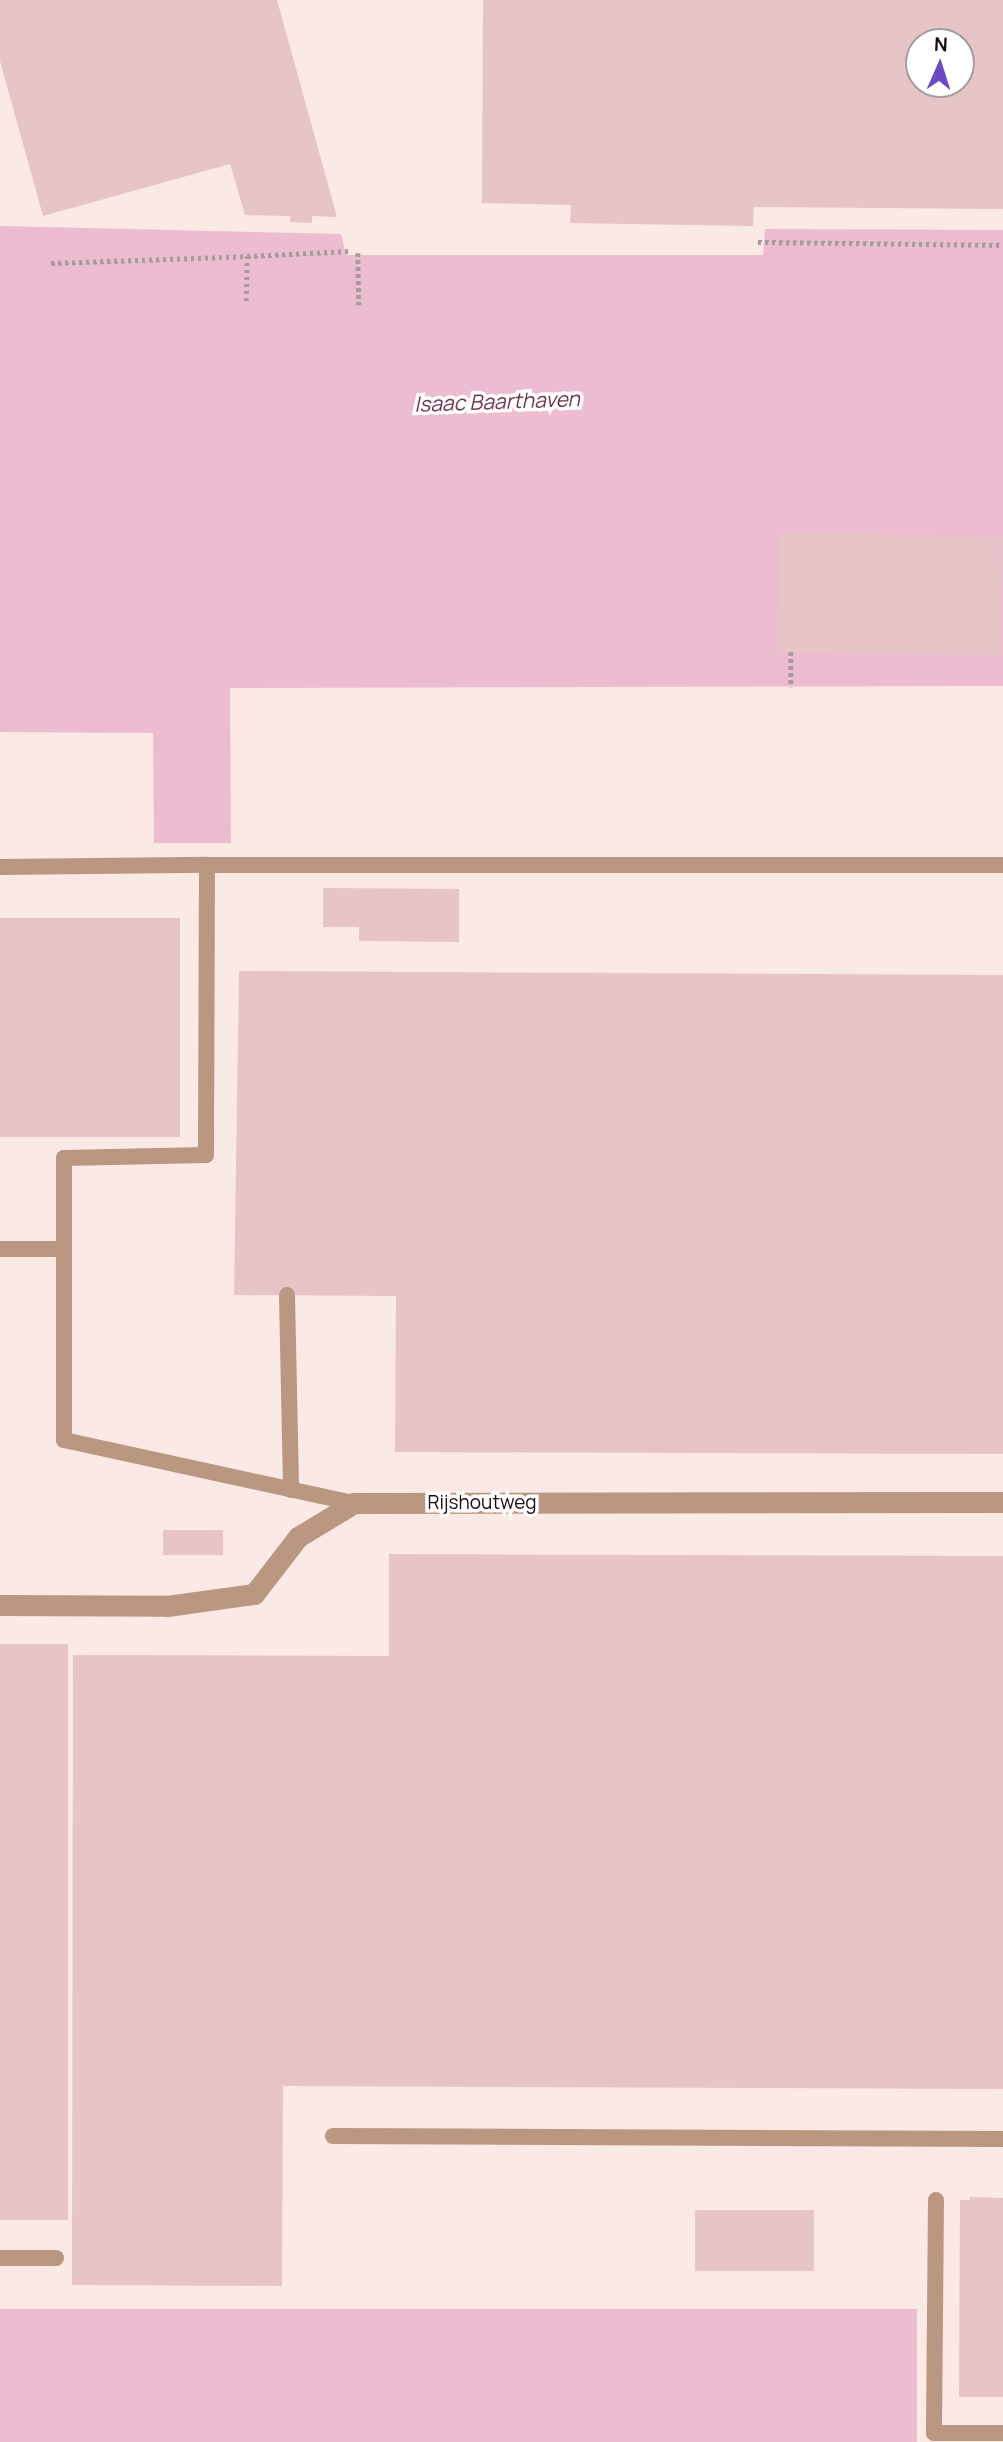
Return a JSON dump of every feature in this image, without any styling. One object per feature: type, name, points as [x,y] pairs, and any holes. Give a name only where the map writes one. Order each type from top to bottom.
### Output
[{"type":"street","name":"Rijshoutweg","points":[[354,1503],[1003,1502]]},
{"type":"street","points":[[0,1605],[167,1606],[254,1594],[298,1537],[354,1503]]},
{"type":"lane","points":[[207,865],[206,1155],[64,1158],[64,1440],[354,1503]]},
{"type":"lane","points":[[0,867],[1003,865]]},
{"type":"lane","points":[[0,1249],[64,1249]]},
{"type":"lane","points":[[287,1295],[291,1490]]},
{"type":"lane","points":[[333,2136],[1003,2139]]},
{"type":"lane","points":[[936,2200],[934,2432],[1003,2433]]},
{"type":"lane","points":[[0,2258],[56,2258]]},
{"type":"path","points":[[758,242],[1003,245]]},
{"type":"path","points":[[51,263],[349,251]]},
{"type":"path","points":[[358,253],[359,305]]},
{"type":"path","points":[[246,301],[247,256]]},
{"type":"path","points":[[791,652],[791,687]]},
{"type":"shaded area","points":[[0,0],[1003,0],[1003,2442],[0,2442]]},
{"type":"water","name":"Isaac Baarthaven","points":[[0,226],[341,234],[346,255],[763,255],[765,229],[1003,230],[1003,686],[230,688],[231,843],[154,843],[153,733],[0,732]]},
{"type":"water","points":[[0,2309],[917,2309],[917,2442],[0,2442]]},
{"type":"building","points":[[0,0],[277,0],[337,217],[312,216],[312,223],[290,222],[290,216],[245,215],[230,164],[43,216],[0,61]]},
{"type":"building","points":[[483,0],[1003,0],[1003,209],[754,207],[753,226],[570,223],[571,205],[482,203]]},
{"type":"building","points":[[780,533],[1003,537],[1001,656],[778,652]]},
{"type":"building","points":[[323,888],[459,889],[459,942],[359,941],[359,927],[323,927]]},
{"type":"building","points":[[0,918],[180,918],[180,1137],[0,1137]]},
{"type":"building","points":[[239,971],[1003,975],[1003,1454],[395,1452],[396,1296],[234,1295]]},
{"type":"building","points":[[163,1530],[223,1530],[223,1555],[163,1555]]},
{"type":"building","points":[[389,1554],[1003,1556],[1003,2089],[283,2086],[282,2286],[72,2285],[73,1655],[389,1656]]},
{"type":"building","points":[[0,1644],[68,1644],[68,2220],[0,2220]]},
{"type":"building","points":[[970,2197],[1003,2198],[1003,2397],[959,2397],[960,2200],[970,2200]]},
{"type":"building","points":[[695,2210],[814,2210],[814,2271],[695,2271]]}]
